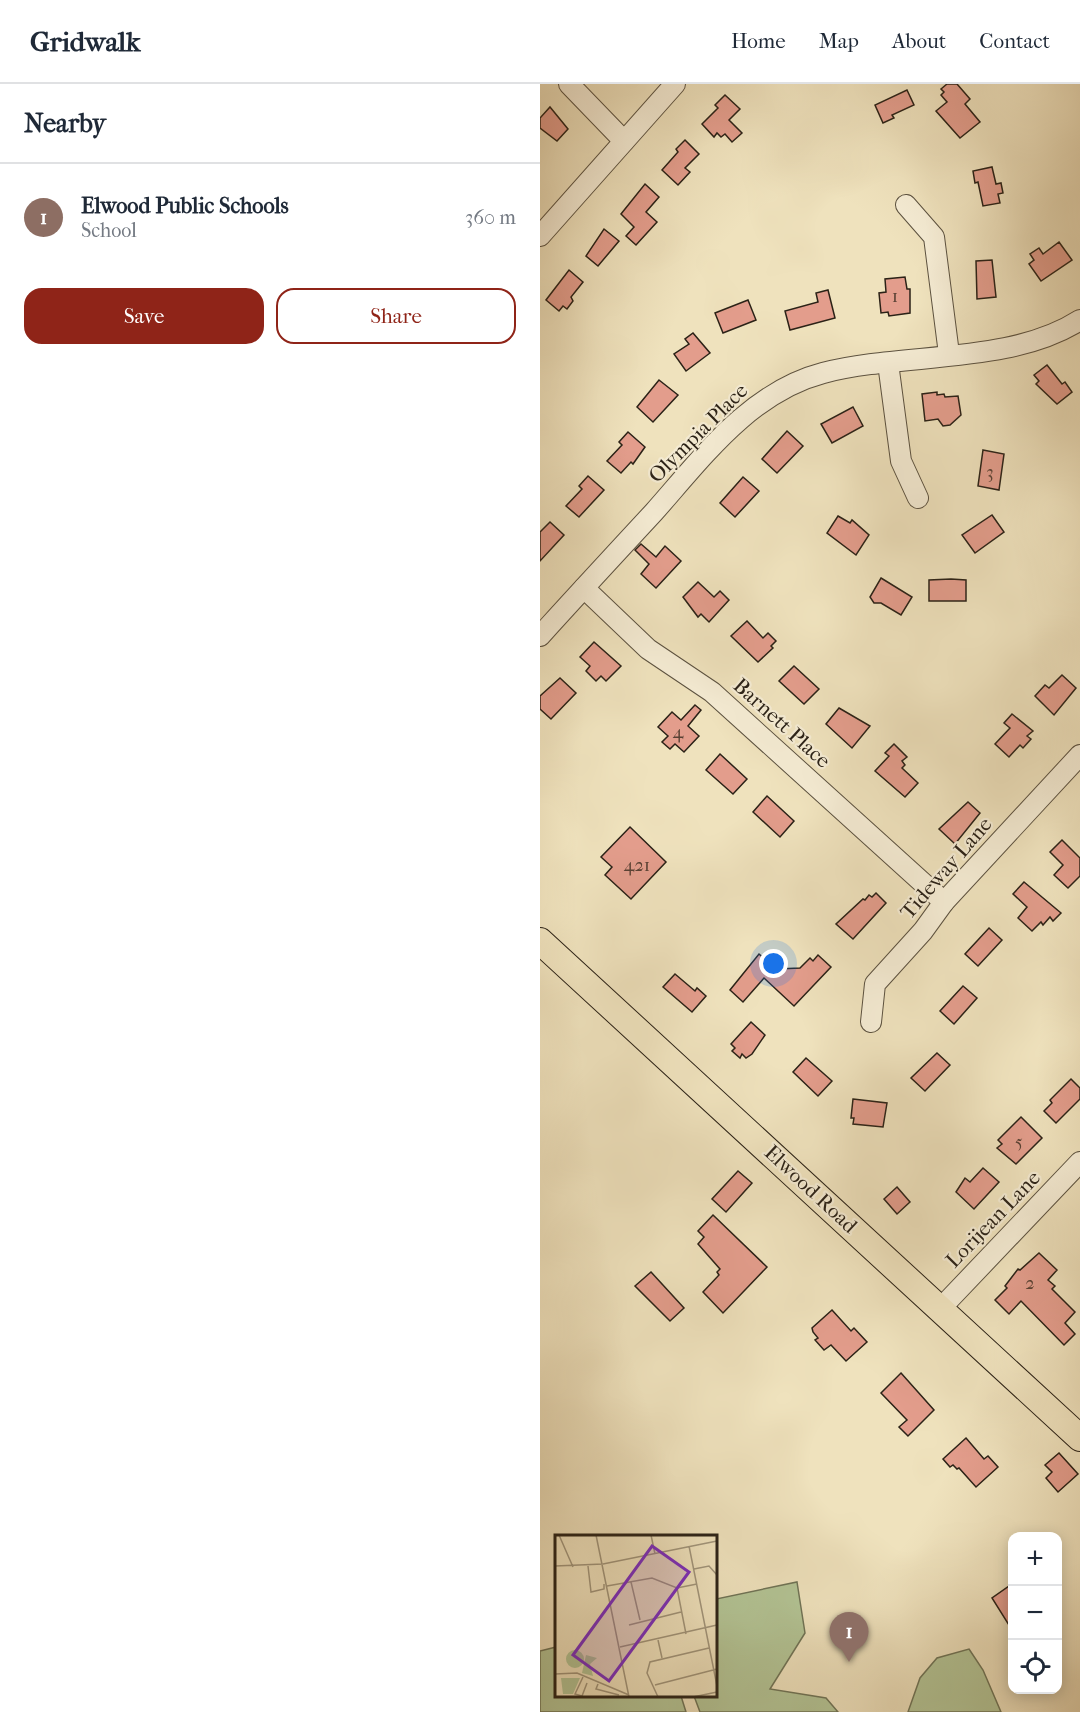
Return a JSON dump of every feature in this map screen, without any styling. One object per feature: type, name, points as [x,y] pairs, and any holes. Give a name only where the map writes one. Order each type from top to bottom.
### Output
[{"type":"main road","name":"Elwood Road","points":[[540,941],[1080,1438]]},
{"type":"street","points":[[569,84],[624,141]]},
{"type":"street","points":[[540,236],[675,84]]},
{"type":"street","points":[[906,205],[934,237],[949,354]]},
{"type":"street","name":"Olympia Place","points":[[540,636],[738,420],[766,399],[821,373],[1024,344],[1079,322]]},
{"type":"street","points":[[888,363],[901,461],[918,498]]},
{"type":"street","name":"Barnett Place","points":[[584,588],[648,649],[712,692],[944,902]]},
{"type":"street","name":"Tideway Lane","points":[[871,1022],[875,984],[923,931],[944,902],[1080,755]]},
{"type":"street","name":"Lorijean Lane","points":[[941,1308],[1080,1162]]},
{"type":"green space","points":[[797,1582],[805,1633],[770,1689],[826,1698],[838,1712],[700,1712],[694,1697],[717,1697],[717,1599]]},
{"type":"green space","points":[[555,1647],[555,1697],[681,1697],[686,1712],[540,1712],[540,1651]]},
{"type":"green space","points":[[969,1649],[983,1670],[1001,1712],[908,1712],[920,1678],[937,1658]]},
{"type":"building","points":[[947,84],[957,84],[970,99],[965,104],[980,122],[960,138],[936,111],[947,102],[941,95],[944,92],[941,89]]},
{"type":"building","points":[[907,90],[914,105],[892,115],[894,118],[883,123],[875,105]]},
{"type":"building","points":[[725,95],[740,109],[729,120],[742,133],[732,142],[725,134],[721,137],[717,133],[714,137],[702,124],[718,108],[715,105]]},
{"type":"building","points":[[550,107],[568,129],[557,141],[540,128],[540,118]]},
{"type":"building","points":[[685,140],[699,154],[685,168],[690,172],[678,185],[662,170]]},
{"type":"building","points":[[992,167],[996,184],[1001,183],[1003,193],[998,194],[1000,203],[983,206],[973,171]]},
{"type":"building","points":[[645,184],[659,197],[646,212],[657,222],[636,245],[626,236],[634,227],[621,214]]},
{"type":"building","points":[[604,229],[619,241],[598,266],[586,256]]},
{"type":"building","points":[[1059,242],[1072,260],[1041,281],[1029,264],[1034,260],[1030,254],[1039,248],[1043,254]]},
{"type":"building","points":[[992,260],[996,297],[977,299],[976,261]]},
{"type":"building","points":[[569,270],[583,282],[571,297],[573,301],[567,309],[563,306],[559,311],[546,300]]},
{"type":"building","points":[[905,277],[907,289],[910,289],[910,313],[889,316],[888,312],[881,313],[879,293],[886,292],[885,279]]},
{"type":"building","points":[[828,290],[835,318],[790,330],[785,311],[818,302],[816,293]]},
{"type":"building","points":[[748,300],[756,320],[723,333],[715,313]]},
{"type":"building","points":[[693,333],[710,353],[686,371],[674,354],[689,344],[685,339]]},
{"type":"building","points":[[1047,365],[1062,384],[1065,382],[1072,392],[1057,404],[1036,384],[1039,381],[1034,375]]},
{"type":"building","points":[[659,380],[678,395],[653,422],[637,407]]},
{"type":"building","points":[[937,392],[937,395],[944,394],[945,397],[958,396],[961,415],[950,425],[943,426],[938,419],[925,421],[922,394]]},
{"type":"building","points":[[853,407],[863,426],[832,443],[821,424]]},
{"type":"building","points":[[787,431],[803,446],[777,473],[762,459]]},
{"type":"building","points":[[628,432],[645,447],[633,464],[631,462],[621,473],[607,461],[622,445],[619,442]]},
{"type":"building","points":[[983,450],[1004,454],[999,490],[978,486]]},
{"type":"building","points":[[588,476],[604,490],[579,517],[566,506],[582,489],[579,486]]},
{"type":"building","points":[[743,477],[759,491],[735,517],[720,503]]},
{"type":"building","points":[[992,515],[1004,532],[975,553],[962,535]]},
{"type":"building","points":[[838,516],[850,523],[852,520],[869,535],[856,555],[827,533]]},
{"type":"building","points":[[550,522],[564,535],[540,561],[540,532]]},
{"type":"building","points":[[641,544],[656,557],[665,546],[681,561],[656,588],[641,574],[649,564],[635,550]]},
{"type":"building","points":[[881,578],[912,597],[901,615],[881,603],[874,603],[870,597]]},
{"type":"building","points":[[929,580],[966,580],[966,601],[929,601]]},
{"type":"building","points":[[698,582],[714,597],[720,591],[729,600],[709,622],[701,614],[698,617],[683,597]]},
{"type":"building","points":[[747,621],[763,638],[768,633],[776,641],[771,646],[773,648],[758,662],[731,636]]},
{"type":"building","points":[[594,642],[621,666],[606,681],[601,676],[596,681],[586,671],[590,666],[580,657]]},
{"type":"building","points":[[794,666],[819,689],[804,704],[779,681]]},
{"type":"building","points":[[1062,675],[1076,688],[1054,715],[1035,696],[1045,685],[1049,688]]},
{"type":"building","points":[[560,678],[576,693],[551,719],[540,709],[540,696]]},
{"type":"building","points":[[695,705],[701,710],[688,726],[699,736],[684,752],[675,744],[670,749],[662,742],[668,736],[658,727],[672,712],[681,720]]},
{"type":"building","points":[[839,708],[870,726],[852,748],[826,724]]},
{"type":"building","points":[[1012,714],[1033,731],[1027,736],[1031,739],[1023,748],[1020,745],[1009,757],[995,744],[1010,728],[1004,723]]},
{"type":"building","points":[[894,744],[907,757],[902,761],[905,765],[902,768],[918,783],[905,797],[875,771],[889,756],[885,753]]},
{"type":"building","points":[[720,754],[747,779],[733,794],[706,770]]},
{"type":"building","points":[[767,796],[794,821],[780,837],[753,812]]},
{"type":"building","points":[[968,802],[980,813],[955,844],[939,829]]},
{"type":"building","points":[[630,827],[666,862],[631,899],[605,875],[612,867],[601,857]]},
{"type":"building","points":[[1062,840],[1080,858],[1080,876],[1068,888],[1054,875],[1063,865],[1050,852]]},
{"type":"building","points":[[1024,882],[1061,913],[1053,921],[1050,917],[1043,925],[1041,922],[1032,931],[1018,918],[1027,907],[1013,894]]},
{"type":"building","points":[[876,893],[886,903],[853,939],[836,924],[863,899],[865,900],[869,895],[872,897]]},
{"type":"building","points":[[989,928],[1002,940],[978,966],[965,954]]},
{"type":"building","points":[[759,954],[777,969],[800,968],[810,958],[813,961],[818,955],[831,967],[794,1006],[764,978],[743,1002],[730,990]]},
{"type":"building","points":[[675,974],[695,991],[697,988],[706,996],[692,1012],[663,987]]},
{"type":"building","points":[[963,986],[977,998],[954,1024],[940,1011]]},
{"type":"building","points":[[751,1022],[765,1035],[752,1054],[746,1058],[742,1054],[740,1058],[732,1051],[735,1048],[731,1044]]},
{"type":"building","points":[[937,1053],[950,1065],[925,1091],[911,1078]]},
{"type":"building","points":[[806,1058],[832,1081],[818,1096],[793,1072]]},
{"type":"building","points":[[1071,1079],[1080,1088],[1080,1099],[1056,1123],[1044,1111],[1052,1103],[1050,1100]]},
{"type":"building","points":[[853,1099],[887,1103],[883,1127],[853,1124],[854,1118],[851,1118]]},
{"type":"building","points":[[1021,1117],[1042,1138],[1016,1164],[997,1148],[1002,1144],[998,1140]]},
{"type":"building","points":[[983,1168],[999,1182],[974,1209],[956,1192],[965,1178],[970,1182]]},
{"type":"building","points":[[738,1171],[752,1183],[726,1212],[712,1199]]},
{"type":"building","points":[[897,1187],[910,1202],[897,1214],[884,1199]]},
{"type":"building","points":[[713,1215],[767,1267],[723,1313],[703,1292],[719,1275],[717,1272],[720,1269],[698,1244],[704,1237],[698,1231]]},
{"type":"building","points":[[1039,1253],[1057,1270],[1048,1280],[1055,1286],[1052,1289],[1075,1312],[1065,1323],[1075,1334],[1064,1345],[1021,1301],[1009,1314],[995,1300],[1007,1288],[1005,1286],[1018,1269],[1020,1270]]},
{"type":"building","points":[[651,1272],[684,1308],[670,1321],[635,1286]]},
{"type":"building","points":[[832,1310],[851,1331],[854,1328],[867,1342],[846,1361],[831,1345],[824,1350],[815,1340],[818,1338],[812,1328]]},
{"type":"building","points":[[901,1373],[934,1410],[908,1436],[899,1427],[907,1420],[881,1393]]},
{"type":"building","points":[[966,1438],[984,1459],[988,1456],[998,1467],[976,1487],[959,1468],[953,1465],[950,1467],[943,1459]]},
{"type":"building","points":[[1059,1453],[1078,1474],[1058,1492],[1046,1478],[1052,1472],[1045,1465]]},
{"type":"building","points":[[1008,1587],[1008,1624],[992,1598]]},
{"type":"place","name":"Elwood Public Schools","points":[[849,1662]]}]
